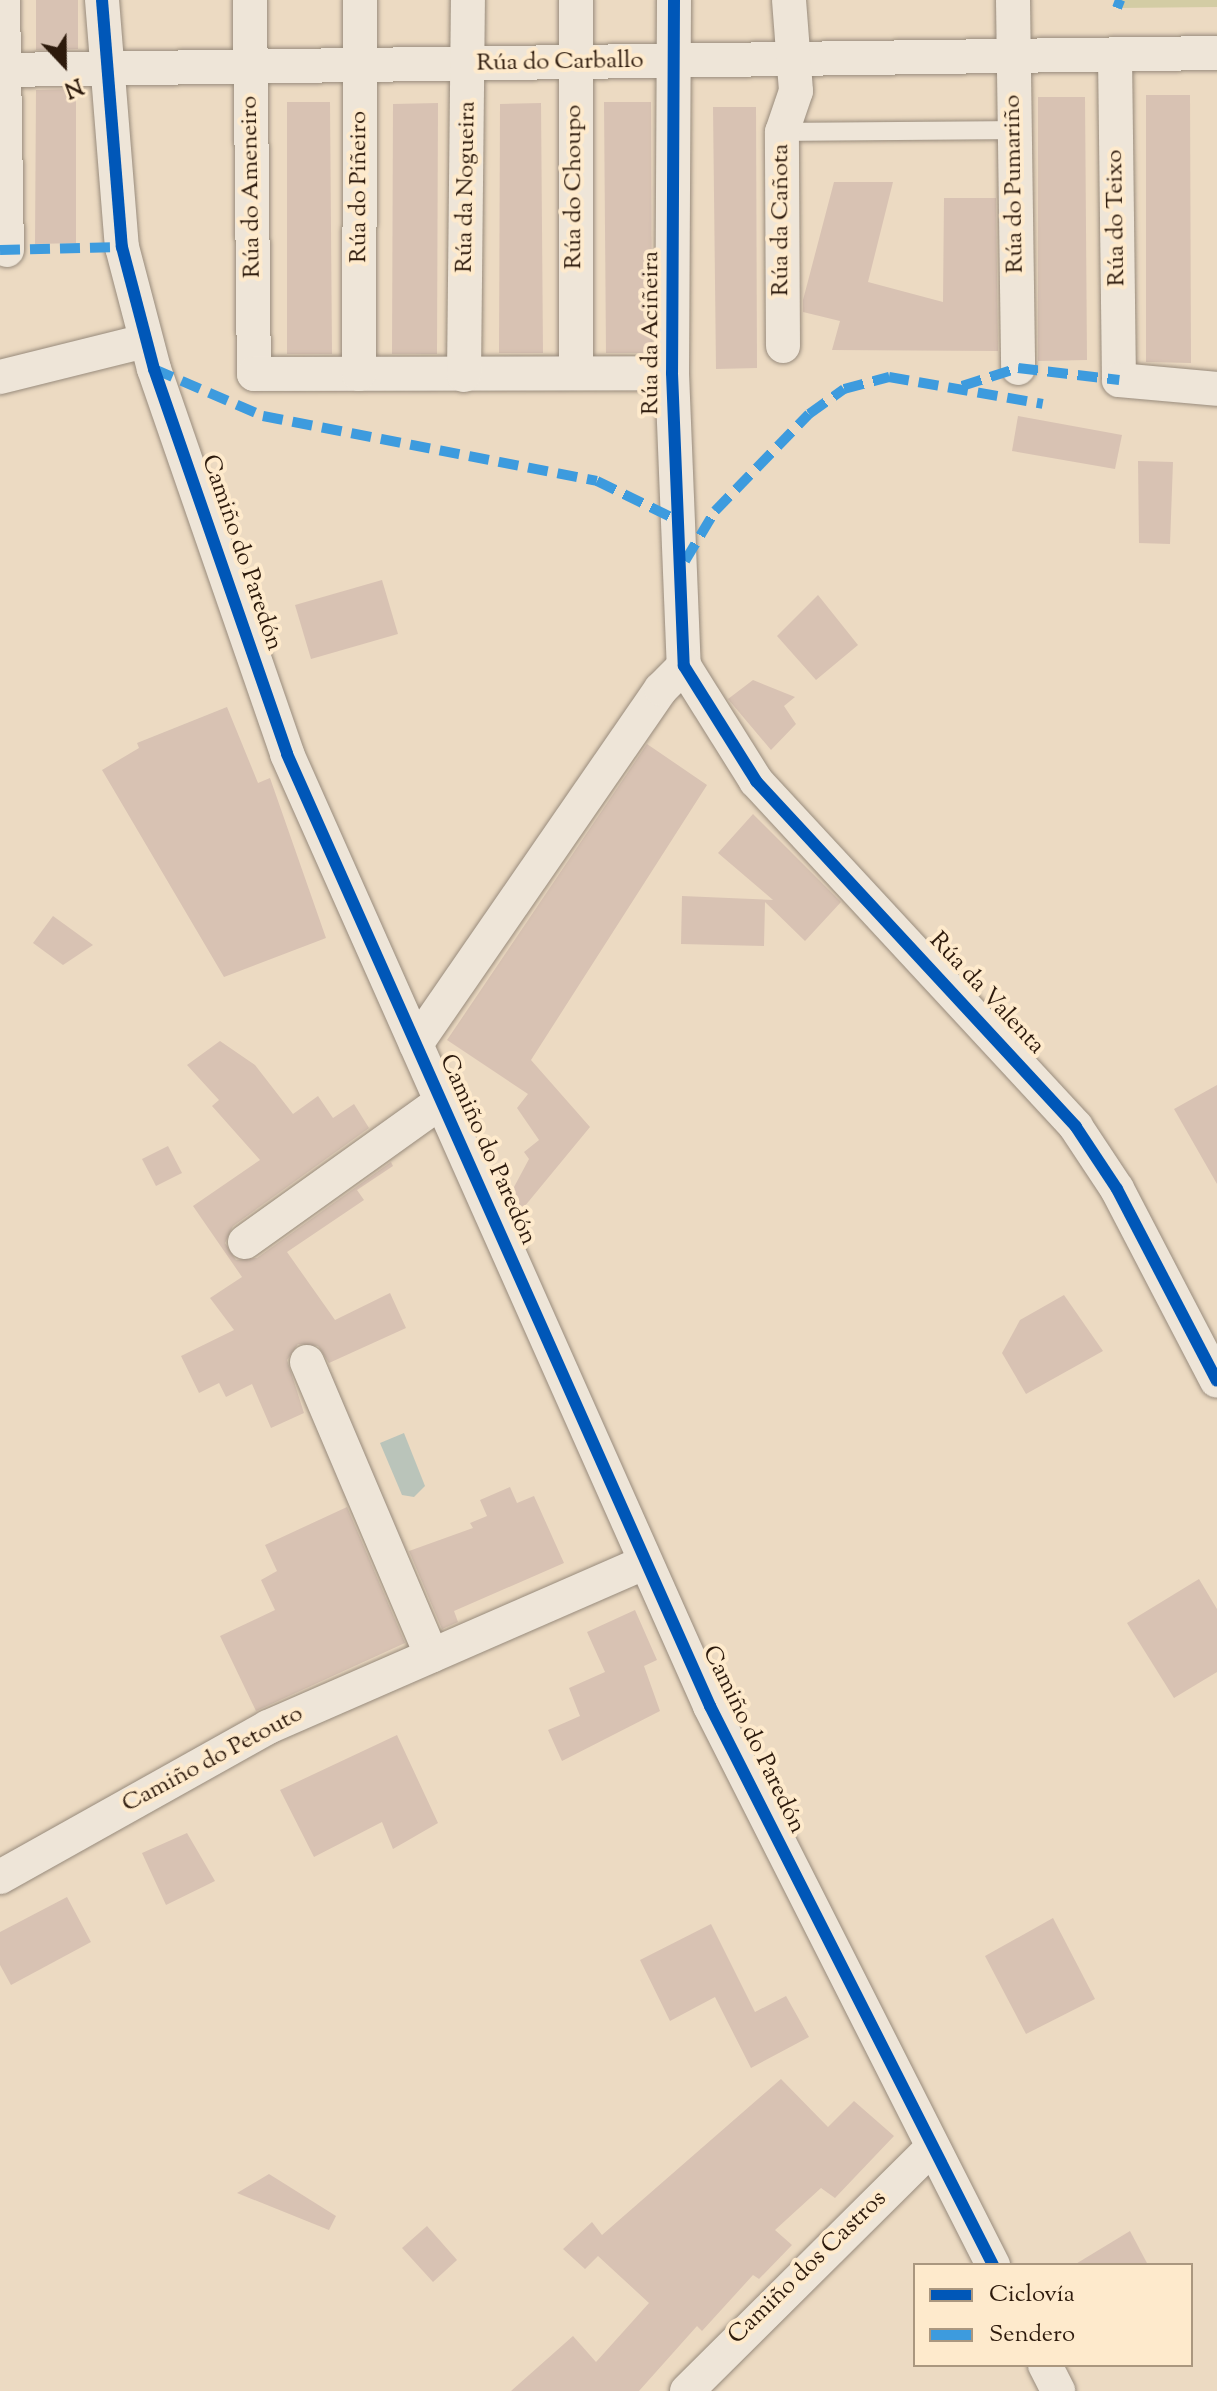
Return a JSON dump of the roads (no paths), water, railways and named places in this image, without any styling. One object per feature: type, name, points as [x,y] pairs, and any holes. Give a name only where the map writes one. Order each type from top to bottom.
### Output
[{"type":"street","points":[[3,0],[7,250]]},
{"type":"street","name":"Camiño do Paredón","points":[[102,0],[122,247],[145,341],[287,754],[644,1563],[932,2148],[992,2263]]},
{"type":"street","name":"Rúa do Ameneiro","points":[[250,0],[254,374],[359,374]]},
{"type":"street","name":"Rúa do Piñeiro","points":[[359,374],[360,0]]},
{"type":"street","name":"Rúa da Nogueira","points":[[464,375],[468,0]]},
{"type":"street","name":"Rúa do Choupo","points":[[576,0],[576,373]]},
{"type":"street","name":"Rúa da Aciñeira","points":[[674,0],[672,373],[684,666]]},
{"type":"street","name":"Rúa da Cañota","points":[[783,346],[782,132],[796,91],[789,0]]},
{"type":"street","name":"Rúa do Pumariño","points":[[1013,0],[1011,56],[1018,368]]},
{"type":"street","name":"Rúa do Carballo","points":[[2,70],[106,65],[250,67],[1217,53]]},
{"type":"street","name":"Rúa do Teixo","points":[[1115,55],[1119,380],[1217,389]]},
{"type":"street","points":[[0,377],[145,341]]},
{"type":"street","points":[[359,374],[672,373]]},
{"type":"street","points":[[416,1044],[661,689],[684,666]]},
{"type":"street","name":"Rúa da Valenta","points":[[684,666],[756,781],[1076,1127],[1117,1189],[1217,1381]]},
{"type":"street","points":[[245,1242],[442,1101]]},
{"type":"street","points":[[307,1362],[432,1656]]},
{"type":"street","name":"Camiño do Petouto","points":[[0,1877],[268,1727],[644,1563]]},
{"type":"street","name":"Camiño dos Castros","points":[[687,2391],[932,2148]]},
{"type":"street","points":[[1046,2367],[1058,2391]]},
{"type":"lane","points":[[782,132],[1014,130]]}]
